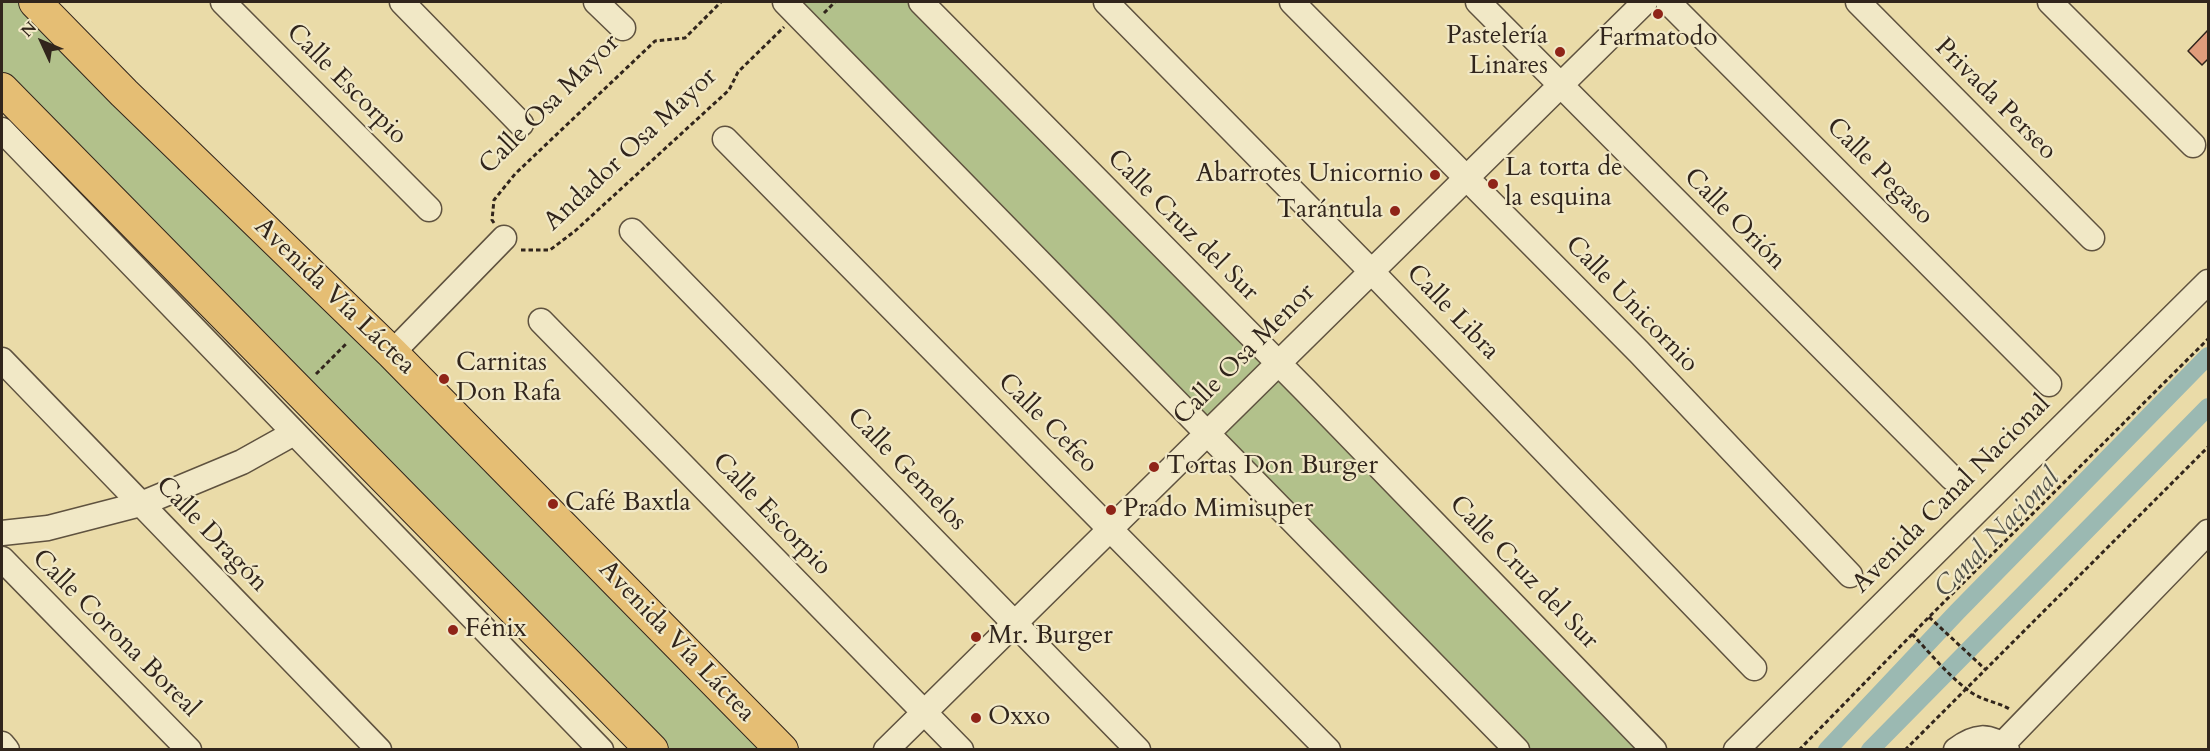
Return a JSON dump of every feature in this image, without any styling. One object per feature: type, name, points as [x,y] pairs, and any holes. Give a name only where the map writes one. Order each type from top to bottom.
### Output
[{"type":"main road","name":"Avenida Vía Láctea","points":[[35,2],[124,93],[392,353],[782,750]]},
{"type":"main road","points":[[2,89],[652,750]]},
{"type":"street","name":"Calle Escorpio","points":[[223,2],[429,209]]},
{"type":"street","points":[[402,2],[520,124]]},
{"type":"street","points":[[596,2],[623,28]]},
{"type":"street","name":"Calle Cruz del Sur","points":[[921,2],[1278,363],[1653,750]]},
{"type":"street","name":"Calle Libra","points":[[1106,2],[1371,271],[1754,668]]},
{"type":"street","name":"Calle Unicornio","points":[[1292,2],[1639,352],[1850,575]]},
{"type":"street","name":"Calle Orión","points":[[1478,2],[1952,478]]},
{"type":"street","name":"Calle Osa Menor","points":[[886,750],[1645,2]]},
{"type":"street","name":"Calle Pegaso","points":[[1668,2],[2049,384]]},
{"type":"street","name":"Privada Perseo","points":[[1858,2],[2092,238]]},
{"type":"street","points":[[2050,2],[2193,146]]},
{"type":"street","points":[[791,8],[1517,750]]},
{"type":"street","points":[[2,130],[601,750]]},
{"type":"street","name":"Calle Cefeo","points":[[725,139],[1328,750]]},
{"type":"street","name":"Calle Gemelos","points":[[632,231],[1138,750]]},
{"type":"street","points":[[392,353],[504,238]]},
{"type":"street","name":"Avenida Canal Nacional","points":[[1736,750],[2208,282]]},
{"type":"street","name":"Calle Escorpio","points":[[541,321],[961,750]]},
{"type":"street","name":"Calle Dragón","points":[[2,360],[380,750]]},
{"type":"street","points":[[2,532],[48,528],[141,504],[242,462],[294,433]]},
{"type":"street","points":[[1956,750],[1967,741],[1980,737],[2002,748],[2025,721],[2208,535]]},
{"type":"street","name":"Calle Corona Boreal","points":[[2,560],[189,750]]},
{"type":"street","points":[[2,744],[7,750]]},
{"type":"path","name":"Calle Osa Mayor","points":[[504,238],[492,220],[494,200],[515,174],[655,41],[685,38],[721,2]]},
{"type":"path","name":"Andador Osa Mayor","points":[[504,238],[521,250],[550,250],[575,231],[729,90],[738,72],[791,8]]},
{"type":"path","points":[[300,391],[364,326]]},
{"type":"path","points":[[1799,750],[2208,339]]},
{"type":"path","points":[[1905,750],[2208,447]]},
{"type":"path","points":[[1929,617],[1986,670]]},
{"type":"path","points":[[1912,634],[1966,688],[1991,704],[2009,708],[2025,721]]},
{"type":"green space","points":[[2,2],[28,2],[776,749],[666,749],[2,73]]},
{"type":"green space","points":[[797,2],[915,2],[1647,749],[1525,749]]},
{"type":"building","points":[[2208,30],[2208,59],[2202,65],[2188,51]]},
{"type":"waterway","name":"Canal Nacional","points":[[1827,750],[1957,612],[2208,356]]},
{"type":"waterway","name":"Canal Nacional","points":[[1870,750],[2208,407]]},
{"type":"place","name":"Farmatodo","points":[[1658,14]]},
{"type":"place","name":"Pastelería Linares","points":[[1560,52]]},
{"type":"place","name":"Abarrotes Unicornio","points":[[1435,175]]},
{"type":"place","name":"La torta de la esquina","points":[[1493,184]]},
{"type":"place","name":"Tarántula","points":[[1395,211]]},
{"type":"place","name":"Carnitas Don Rafa","points":[[444,379]]},
{"type":"place","name":"Tortas Don Burger","points":[[1154,467]]},
{"type":"place","name":"Café Baxtla","points":[[553,504]]},
{"type":"place","name":"Prado Mimisuper","points":[[1111,510]]},
{"type":"place","name":"Fénix","points":[[453,630]]},
{"type":"place","name":"Mr. Burger","points":[[976,637]]},
{"type":"place","name":"Oxxo","points":[[976,718]]}]
